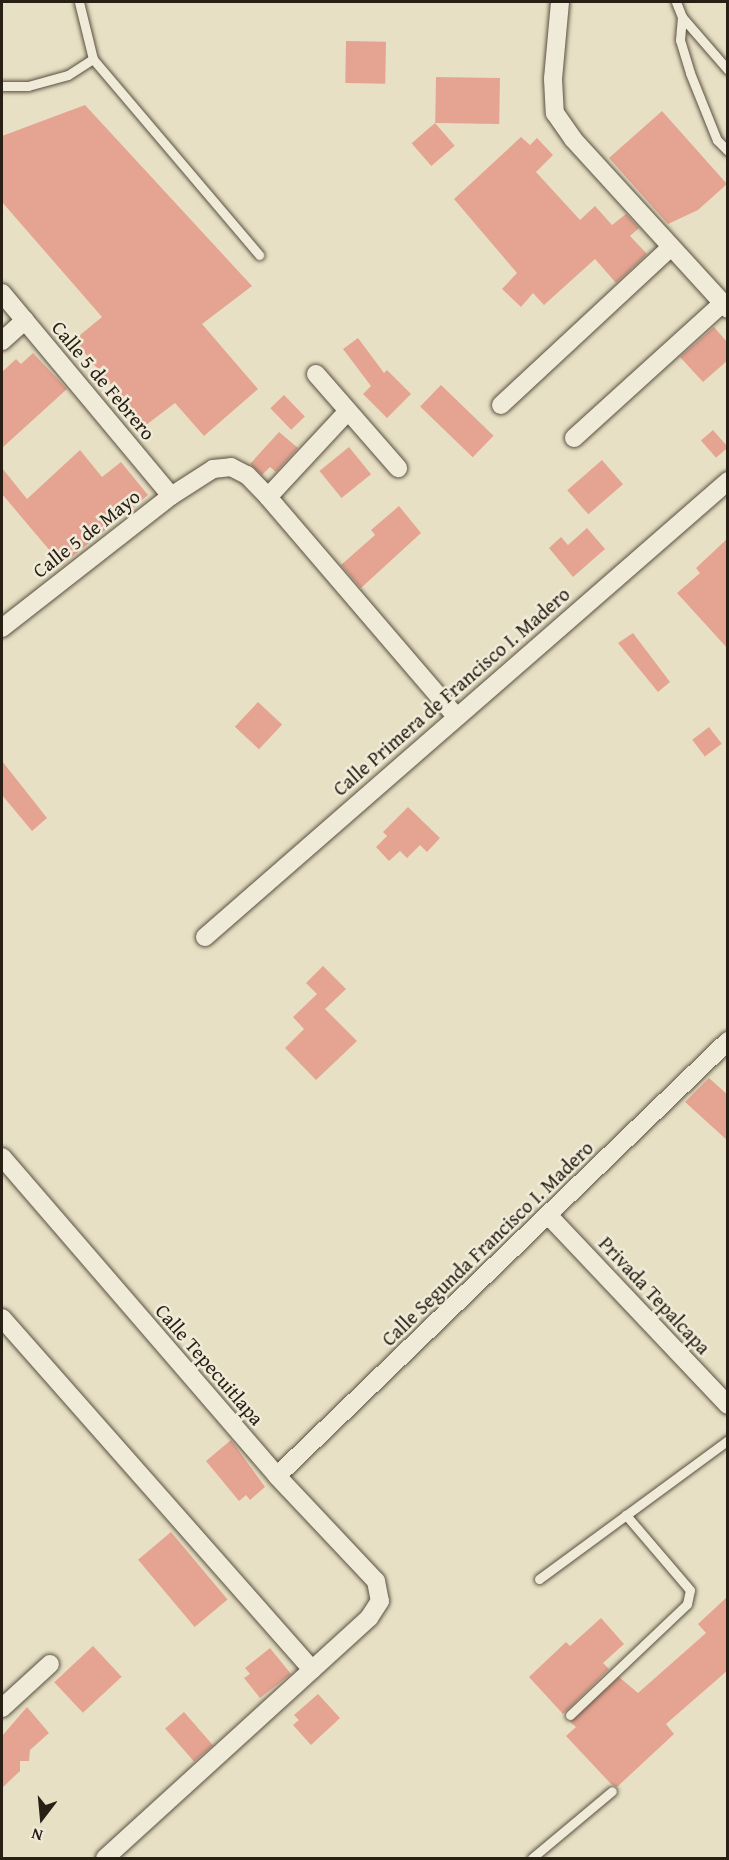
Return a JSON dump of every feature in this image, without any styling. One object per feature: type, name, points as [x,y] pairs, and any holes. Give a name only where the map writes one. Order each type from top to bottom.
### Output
[{"type":"street","points":[[560,2],[553,79],[555,113],[573,139],[725,307],[574,438]]},
{"type":"street","points":[[501,405],[670,248]]},
{"type":"street","name":"Calle 5 de Febrero","points":[[2,293],[171,496]]},
{"type":"street","points":[[2,341],[25,320]]},
{"type":"street","points":[[316,374],[398,468]]},
{"type":"street","points":[[268,497],[348,411]]},
{"type":"street","name":"Calle 5 de Mayo","points":[[2,628],[171,496],[213,469],[231,467],[247,475],[268,497],[455,715]]},
{"type":"street","name":"Calle Primera de Francisco I. Madero","points":[[205,937],[455,715],[728,481]]},
{"type":"street","name":"Calle Segunda Francisco I. Madero","points":[[277,1476],[728,1041]]},
{"type":"street","name":"Calle Tepecuitlapa","points":[[2,1157],[277,1476],[376,1581],[380,1601],[369,1618],[312,1670]]},
{"type":"street","name":"Privada Tepalcapa","points":[[549,1216],[728,1405]]},
{"type":"street","points":[[2,1318],[312,1670],[125,1852],[105,1858]]},
{"type":"street","points":[[2,1708],[50,1664]]},
{"type":"lane","points":[[79,2],[93,59],[258,255]]},
{"type":"lane","points":[[676,2],[682,17],[728,70]]},
{"type":"lane","points":[[682,17],[680,40],[690,73],[717,140],[728,151]]},
{"type":"lane","points":[[2,86],[28,86],[68,75],[93,59]]},
{"type":"lane","points":[[539,1580],[728,1440]]},
{"type":"lane","points":[[570,1715],[687,1604],[690,1590],[626,1515]]},
{"type":"lane","points":[[532,1858],[612,1791]]},
{"type":"building","points":[[346,41],[386,42],[385,84],[345,83]]},
{"type":"building","points":[[436,77],[500,78],[499,124],[435,123]]},
{"type":"building","points":[[85,105],[252,286],[202,324],[258,389],[204,436],[175,403],[146,425],[133,412],[74,340],[102,317],[2,202],[2,136]]},
{"type":"building","points":[[662,111],[727,184],[698,210],[668,224],[609,158]]},
{"type":"building","points":[[435,123],[455,146],[431,166],[412,143]]},
{"type":"building","points":[[521,137],[530,145],[537,138],[553,155],[536,172],[580,220],[595,206],[612,225],[626,214],[639,228],[630,236],[647,254],[616,283],[595,259],[544,305],[533,293],[521,307],[502,289],[517,273],[454,199]]},
{"type":"building","points":[[714,327],[728,343],[728,360],[703,382],[680,357]]},
{"type":"building","points":[[358,338],[384,373],[387,370],[411,394],[387,418],[363,394],[371,386],[343,349]]},
{"type":"building","points":[[33,353],[67,389],[2,448],[2,372],[16,359],[21,364]]},
{"type":"building","points":[[441,385],[494,436],[473,457],[420,407]]},
{"type":"building","points":[[284,395],[305,417],[291,430],[270,408]]},
{"type":"building","points":[[713,430],[728,447],[716,458],[701,440]]},
{"type":"building","points":[[279,432],[298,448],[276,472],[270,467],[262,475],[250,464]]},
{"type":"building","points":[[349,447],[371,474],[341,498],[319,471]]},
{"type":"building","points":[[80,450],[102,477],[121,462],[148,495],[62,565],[2,494],[2,468],[27,499]]},
{"type":"building","points":[[602,460],[623,484],[588,514],[567,490]]},
{"type":"building","points":[[399,506],[421,533],[361,588],[341,565],[375,535],[371,530]]},
{"type":"building","points":[[587,528],[605,549],[573,577],[549,548],[561,537],[568,545]]},
{"type":"building","points":[[728,538],[728,649],[677,593],[700,573],[696,568]]},
{"type":"building","points":[[633,633],[670,682],[658,692],[618,643]]},
{"type":"building","points":[[258,702],[282,725],[259,749],[235,727]]},
{"type":"building","points":[[709,727],[722,744],[705,756],[692,740]]},
{"type":"building","points":[[2,761],[47,818],[32,831],[2,795]]},
{"type":"building","points":[[408,807],[440,838],[427,852],[420,845],[407,858],[400,851],[389,861],[376,847],[387,836],[383,832]]},
{"type":"building","points":[[323,966],[346,989],[325,1009],[357,1041],[316,1080],[285,1048],[304,1029],[293,1017],[317,994],[306,983]]},
{"type":"building","points":[[709,1078],[728,1095],[728,1141],[685,1102]]},
{"type":"building","points":[[231,1440],[265,1487],[250,1500],[246,1495],[239,1501],[206,1461]]},
{"type":"building","points":[[171,1532],[228,1599],[195,1627],[138,1560]]},
{"type":"building","points":[[728,1596],[728,1670],[666,1724],[674,1734],[617,1787],[611,1784],[566,1736],[576,1727],[570,1722],[619,1677],[638,1693],[706,1633],[698,1624]]},
{"type":"building","points":[[601,1618],[624,1644],[603,1663],[609,1669],[563,1714],[529,1677],[566,1642],[570,1646]]},
{"type":"building","points":[[93,1646],[122,1677],[83,1713],[54,1682]]},
{"type":"building","points":[[270,1648],[291,1674],[260,1698],[244,1678],[250,1674],[245,1668]]},
{"type":"building","points":[[318,1694],[340,1718],[311,1745],[293,1725],[299,1720],[294,1715]]},
{"type":"building","points":[[27,1707],[49,1733],[30,1750],[29,1761],[20,1761],[20,1771],[2,1788],[2,1736]]},
{"type":"building","points":[[184,1712],[213,1745],[194,1762],[165,1728]]}]
